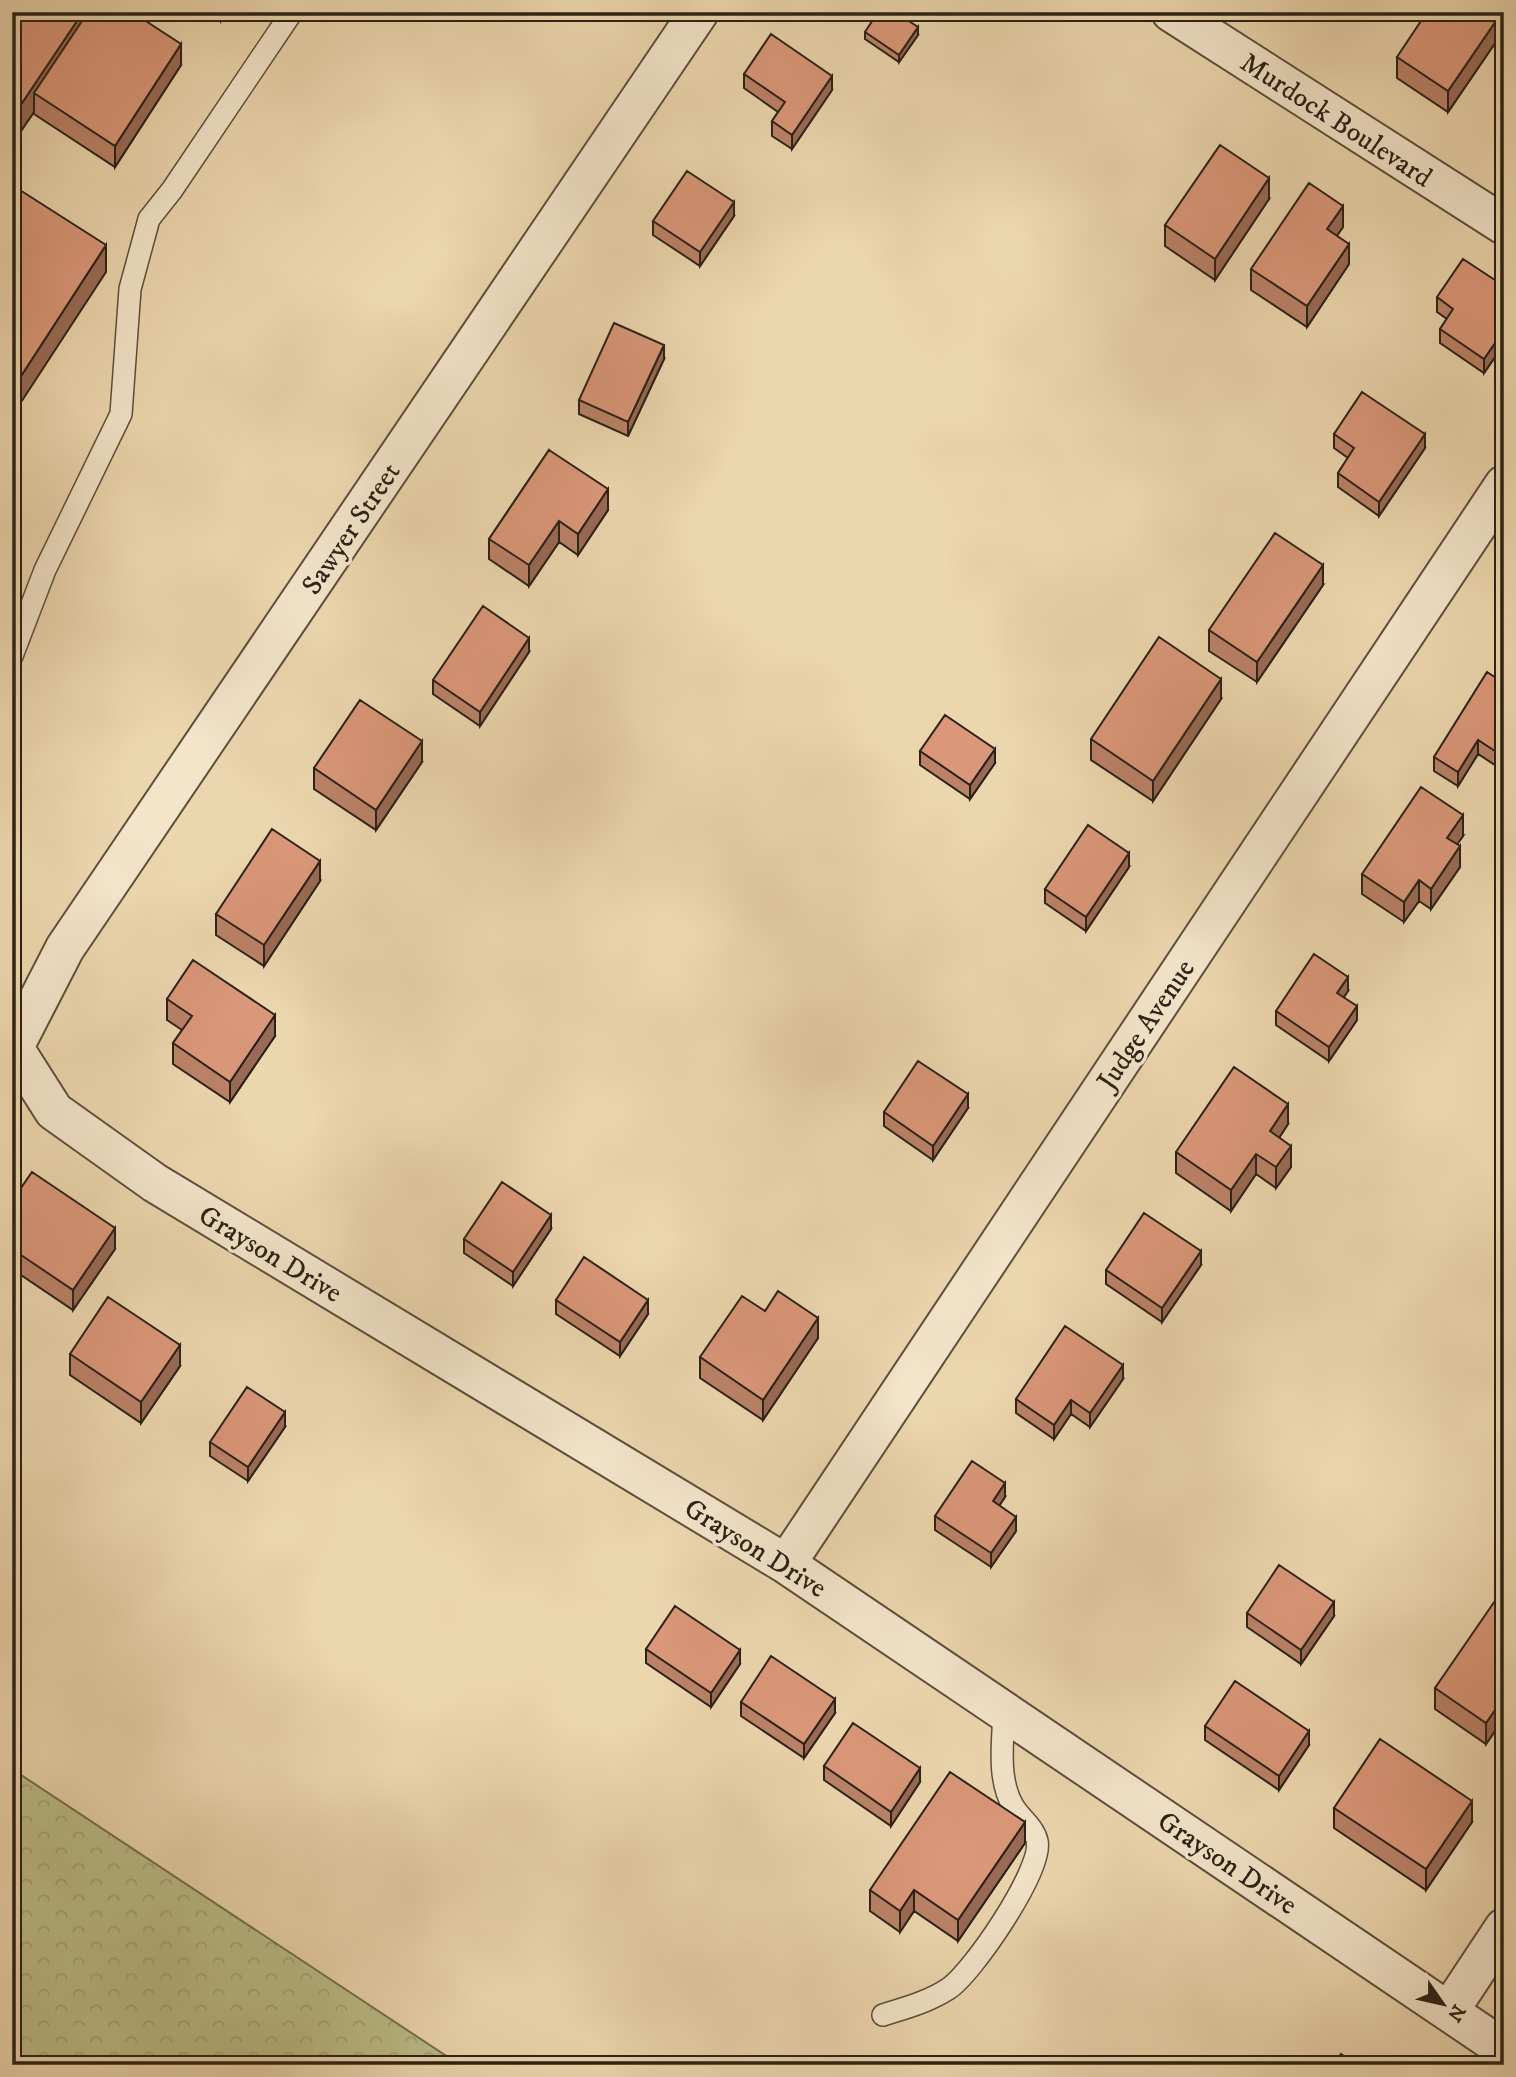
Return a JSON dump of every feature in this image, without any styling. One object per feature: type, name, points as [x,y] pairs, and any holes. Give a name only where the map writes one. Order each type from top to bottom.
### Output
[{"type":"street","name":"Sawyer Street","points":[[13,1050],[65,948],[699,12]]},
{"type":"street","name":"Murdock Boulevard","points":[[1179,15],[1504,225]]},
{"type":"street","name":"Judge Avenue","points":[[786,1564],[1504,485]]},
{"type":"street","name":"Grayson Drive","points":[[13,1050],[54,1111],[155,1182],[786,1564],[1504,2049]]},
{"type":"street","points":[[1449,2011],[1504,1928]]},
{"type":"lane","points":[[12,656],[45,570],[121,414],[130,289],[149,219],[173,190],[292,12]]},
{"type":"lane","points":[[883,2015],[928,2000],[951,1988],[989,1942],[1034,1871],[1039,1855],[1037,1839],[1014,1808],[1002,1774],[1004,1711]]},
{"type":"green space","points":[[12,1769],[460,2065],[12,2065]]},
{"type":"building","points":[[12,12],[83,12],[12,118]]},
{"type":"building","points":[[88,12],[132,12],[181,44],[115,146],[34,93]]},
{"type":"building","points":[[878,12],[895,12],[918,27],[899,55],[865,32]]},
{"type":"building","points":[[1427,12],[1502,12],[1448,91],[1397,57]]},
{"type":"building","points":[[771,34],[832,76],[792,135],[772,121],[785,102],[744,74]]},
{"type":"building","points":[[1220,145],[1269,178],[1215,259],[1165,225]]},
{"type":"building","points":[[687,171],[734,202],[700,252],[653,221]]},
{"type":"building","points":[[1309,183],[1343,206],[1327,229],[1349,244],[1307,306],[1251,269]]},
{"type":"building","points":[[12,185],[106,245],[12,390]]},
{"type":"building","points":[[1463,259],[1504,286],[1504,330],[1484,359],[1440,329],[1453,309],[1437,297]]},
{"type":"building","points":[[614,323],[664,345],[628,422],[579,400]]},
{"type":"building","points":[[1362,392],[1425,434],[1379,502],[1338,473],[1354,448],[1334,434]]},
{"type":"building","points":[[549,450],[608,489],[578,534],[559,521],[529,565],[489,539]]},
{"type":"building","points":[[1275,533],[1323,565],[1257,662],[1209,630]]},
{"type":"building","points":[[483,606],[529,638],[480,712],[433,680]]},
{"type":"building","points":[[1159,637],[1221,679],[1153,781],[1091,739]]},
{"type":"building","points":[[1487,672],[1504,683],[1504,757],[1478,740],[1458,772],[1434,757]]},
{"type":"building","points":[[360,700],[422,741],[376,810],[314,768]]},
{"type":"building","points":[[945,715],[995,749],[970,785],[920,751]]},
{"type":"building","points":[[1421,787],[1463,815],[1447,838],[1460,846],[1431,889],[1419,880],[1404,902],[1362,874]]},
{"type":"building","points":[[1088,825],[1129,853],[1086,917],[1045,889]]},
{"type":"building","points":[[272,829],[320,861],[264,945],[216,914]]},
{"type":"building","points":[[1314,954],[1348,977],[1337,993],[1357,1006],[1329,1047],[1276,1011]]},
{"type":"building","points":[[193,960],[275,1015],[230,1082],[173,1043],[192,1016],[167,999]]},
{"type":"building","points":[[918,1061],[968,1094],[933,1146],[884,1112]]},
{"type":"building","points":[[1234,1067],[1288,1104],[1270,1131],[1291,1146],[1276,1167],[1256,1154],[1231,1190],[1176,1152]]},
{"type":"building","points":[[32,1172],[115,1228],[73,1290],[12,1249],[12,1201]]},
{"type":"building","points":[[502,1182],[551,1215],[513,1272],[464,1239]]},
{"type":"building","points":[[1144,1213],[1201,1251],[1162,1308],[1106,1270]]},
{"type":"building","points":[[584,1257],[648,1300],[620,1342],[556,1300]]},
{"type":"building","points":[[778,1291],[818,1318],[763,1400],[700,1357],[742,1296],[765,1311]]},
{"type":"building","points":[[108,1297],[180,1345],[141,1402],[70,1354]]},
{"type":"building","points":[[1065,1326],[1123,1365],[1090,1413],[1071,1400],[1054,1425],[1016,1399]]},
{"type":"building","points":[[247,1387],[285,1412],[248,1467],[210,1442]]},
{"type":"building","points":[[972,1461],[1005,1483],[993,1501],[1016,1517],[991,1553],[935,1516]]},
{"type":"building","points":[[1279,1565],[1334,1602],[1301,1650],[1247,1613]]},
{"type":"building","points":[[1499,1595],[1504,1598],[1504,1697],[1486,1723],[1435,1688]]},
{"type":"building","points":[[675,1606],[740,1650],[711,1693],[646,1649]]},
{"type":"building","points":[[771,1656],[835,1699],[804,1744],[741,1702]]},
{"type":"building","points":[[1235,1681],[1309,1731],[1279,1776],[1205,1726]]},
{"type":"building","points":[[853,1723],[920,1768],[891,1812],[824,1766]]},
{"type":"building","points":[[1380,1739],[1472,1801],[1426,1869],[1334,1808]]},
{"type":"building","points":[[950,1772],[1025,1822],[958,1920],[914,1890],[900,1911],[870,1890]]},
{"type":"building","points":[[1341,2054],[1357,2065],[1333,2065]]}]
